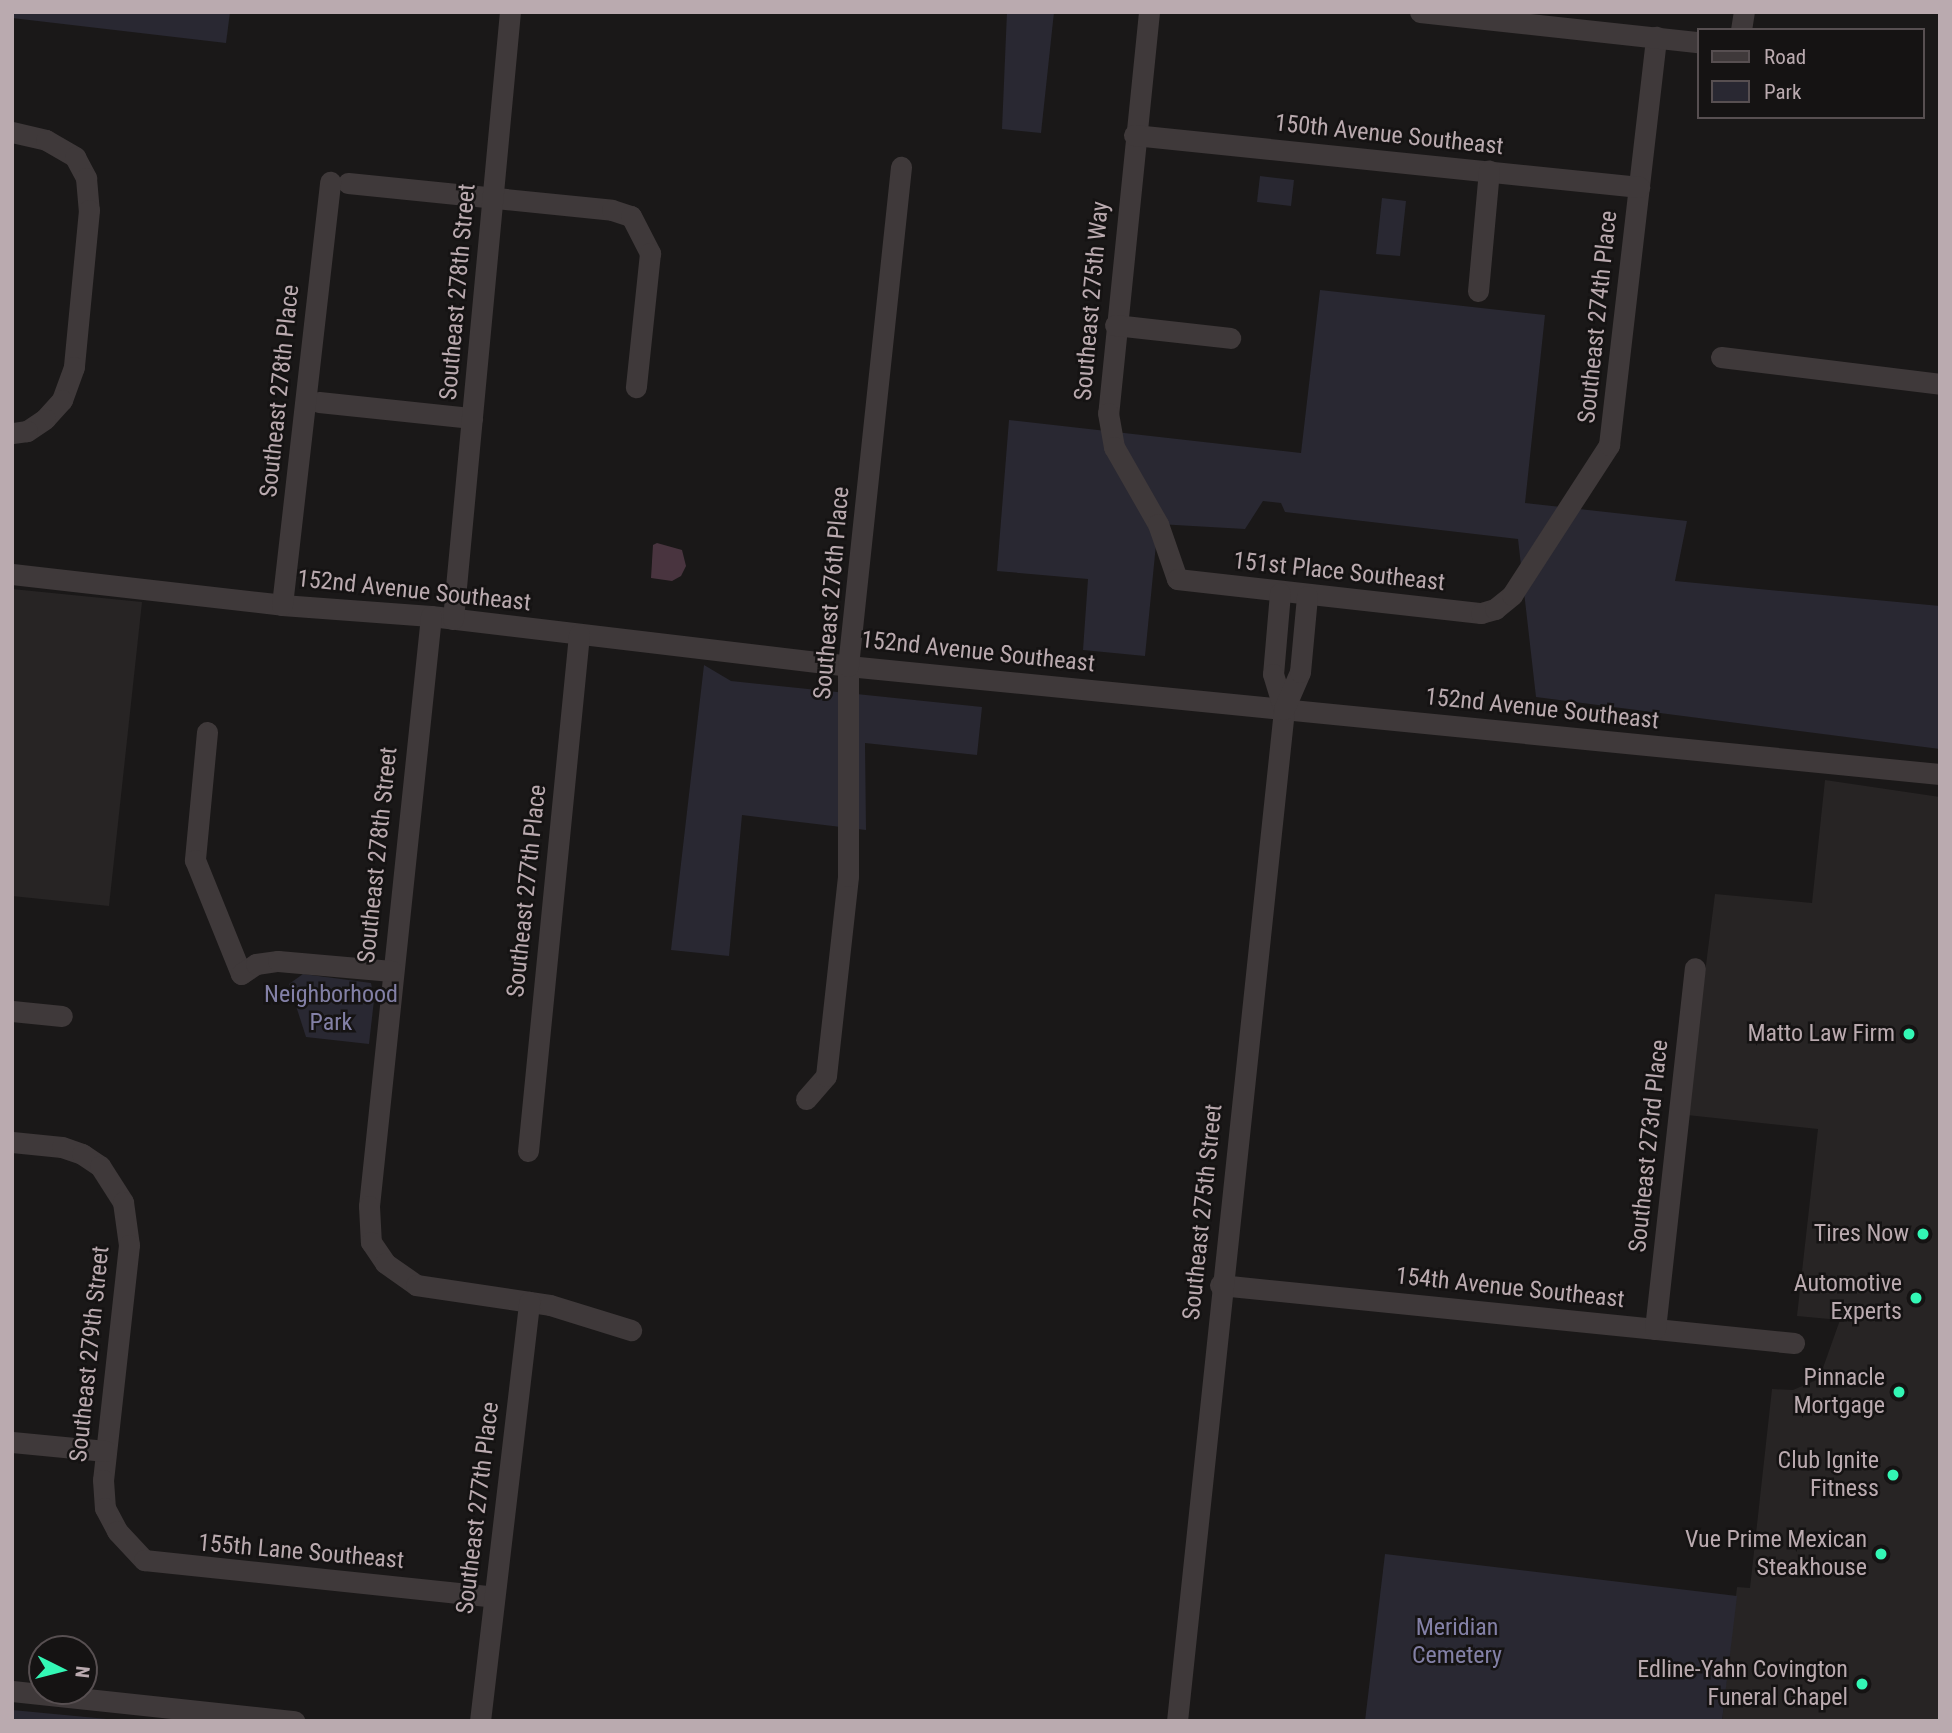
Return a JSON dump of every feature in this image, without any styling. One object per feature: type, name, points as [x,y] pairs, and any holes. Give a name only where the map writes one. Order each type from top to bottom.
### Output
[{"type":"street","name":"Southeast 278th Street","points":[[453,619],[510,12]]},
{"type":"street","name":"Southeast 275th Way","points":[[1149,12],[1108,413],[1114,447],[1158,524],[1177,579]]},
{"type":"street","points":[[1420,12],[1696,42]]},
{"type":"street","name":"Southeast 274th Place","points":[[1495,609],[1512,595],[1609,445],[1656,37]]},
{"type":"street","points":[[12,132],[46,140],[75,157],[86,178],[89,210],[74,367],[62,400],[46,419],[27,431],[12,433]]},
{"type":"street","name":"150th Avenue Southeast","points":[[1135,135],[1639,187]]},
{"type":"street","name":"Southeast 276th Place","points":[[806,1099],[826,1076],[848,876],[848,666],[901,167]]},
{"type":"street","points":[[1478,291],[1489,171]]},
{"type":"street","name":"Southeast 278th Place","points":[[282,605],[339,183],[493,196]]},
{"type":"street","points":[[493,196],[612,209],[631,215],[639,226],[650,253],[636,387]]},
{"type":"street","points":[[1115,326],[1230,338]]},
{"type":"street","points":[[1721,357],[1940,384]]},
{"type":"street","points":[[319,402],[472,418]]},
{"type":"street","name":"152nd Avenue Southeast","points":[[12,574],[282,605],[430,616],[848,666],[1940,774]]},
{"type":"street","name":"151st Place Southeast","points":[[1177,579],[1280,593],[1481,613],[1495,609]]},
{"type":"street","name":"Southeast 275th Street","points":[[1280,593],[1273,674],[1284,709]]},
{"type":"street","name":"Southeast 275th Street","points":[[1177,1721],[1211,1415],[1220,1286],[1284,709],[1300,672],[1307,596]]},
{"type":"street","name":"Southeast 278th Street","points":[[430,616],[369,1206],[371,1242],[385,1263],[406,1281],[437,1291],[529,1302]]},
{"type":"street","name":"Southeast 277th Place","points":[[528,1151],[579,635]]},
{"type":"street","points":[[206,732],[195,860],[241,974],[256,964],[278,961],[392,971]]},
{"type":"street","name":"Southeast 273rd Place","points":[[1655,1329],[1695,968]]},
{"type":"street","points":[[12,1011],[62,1016]]},
{"type":"street","name":"Southeast 279th Street","points":[[12,1142],[62,1147],[82,1154],[113,1184],[130,1224],[130,1245],[106,1451],[106,1508],[117,1531]]},
{"type":"street","name":"154th Avenue Southeast","points":[[1220,1286],[1794,1343]]},
{"type":"street","points":[[529,1302],[631,1330]]},
{"type":"street","name":"Southeast 277th Place","points":[[480,1721],[529,1302]]},
{"type":"street","points":[[12,1442],[106,1451]]},
{"type":"street","name":"155th Lane Southeast","points":[[117,1531],[144,1560],[162,1565],[494,1597]]},
{"type":"street","points":[[12,1691],[294,1721]]},
{"type":"shaded area","points":[[657,543],[682,550],[686,566],[681,576],[672,581],[651,578],[653,545]]},
{"type":"shaded area","points":[[12,589],[142,602],[109,906],[12,896]]},
{"type":"shaded area","points":[[1825,780],[1940,797],[1940,1721],[1722,1721],[1737,1587],[1750,1588],[1772,1389],[1793,1390],[1819,1379],[1840,1320],[1797,1316],[1818,1129],[1687,1115],[1715,894],[1812,903]]},
{"type":"green space","points":[[12,12],[230,12],[226,43],[12,18]]},
{"type":"green space","points":[[1007,12],[1054,12],[1041,133],[1002,129]]},
{"type":"green space","points":[[1260,176],[1294,180],[1291,206],[1257,202]]},
{"type":"green space","points":[[1382,198],[1406,201],[1400,256],[1376,254]]},
{"type":"green space","points":[[1320,290],[1545,315],[1525,503],[1687,521],[1675,581],[1940,606],[1940,749],[1536,697],[1518,539],[1285,512],[1281,503],[1263,501],[1245,529],[1158,524],[1145,656],[1083,650],[1088,579],[997,571],[1009,420],[1301,453]]},
{"type":"green space","points":[[704,665],[731,681],[982,707],[977,755],[865,743],[866,830],[742,815],[729,956],[671,950]]},
{"type":"green space","name":"Neighborhood Park","points":[[303,974],[371,983],[374,1000],[369,1044],[306,1037],[289,984]]},
{"type":"green space","name":"Meridian Cemetery","points":[[1385,1554],[1737,1596],[1722,1721],[1365,1721]]},
{"type":"green space","points":[[12,1710],[128,1721],[12,1721]]},
{"type":"place","name":"Matto Law Firm","points":[[1909,1034]]},
{"type":"place","name":"Tires Now","points":[[1923,1234]]},
{"type":"place","name":"Automotive Experts","points":[[1916,1298]]},
{"type":"place","name":"Pinnacle Mortgage","points":[[1899,1392]]},
{"type":"place","name":"Club Ignite Fitness","points":[[1893,1475]]},
{"type":"place","name":"Vue Prime Mexican Steakhouse","points":[[1881,1554]]},
{"type":"place","name":"Edline-Yahn Covington Funeral Chapel","points":[[1862,1684]]}]
